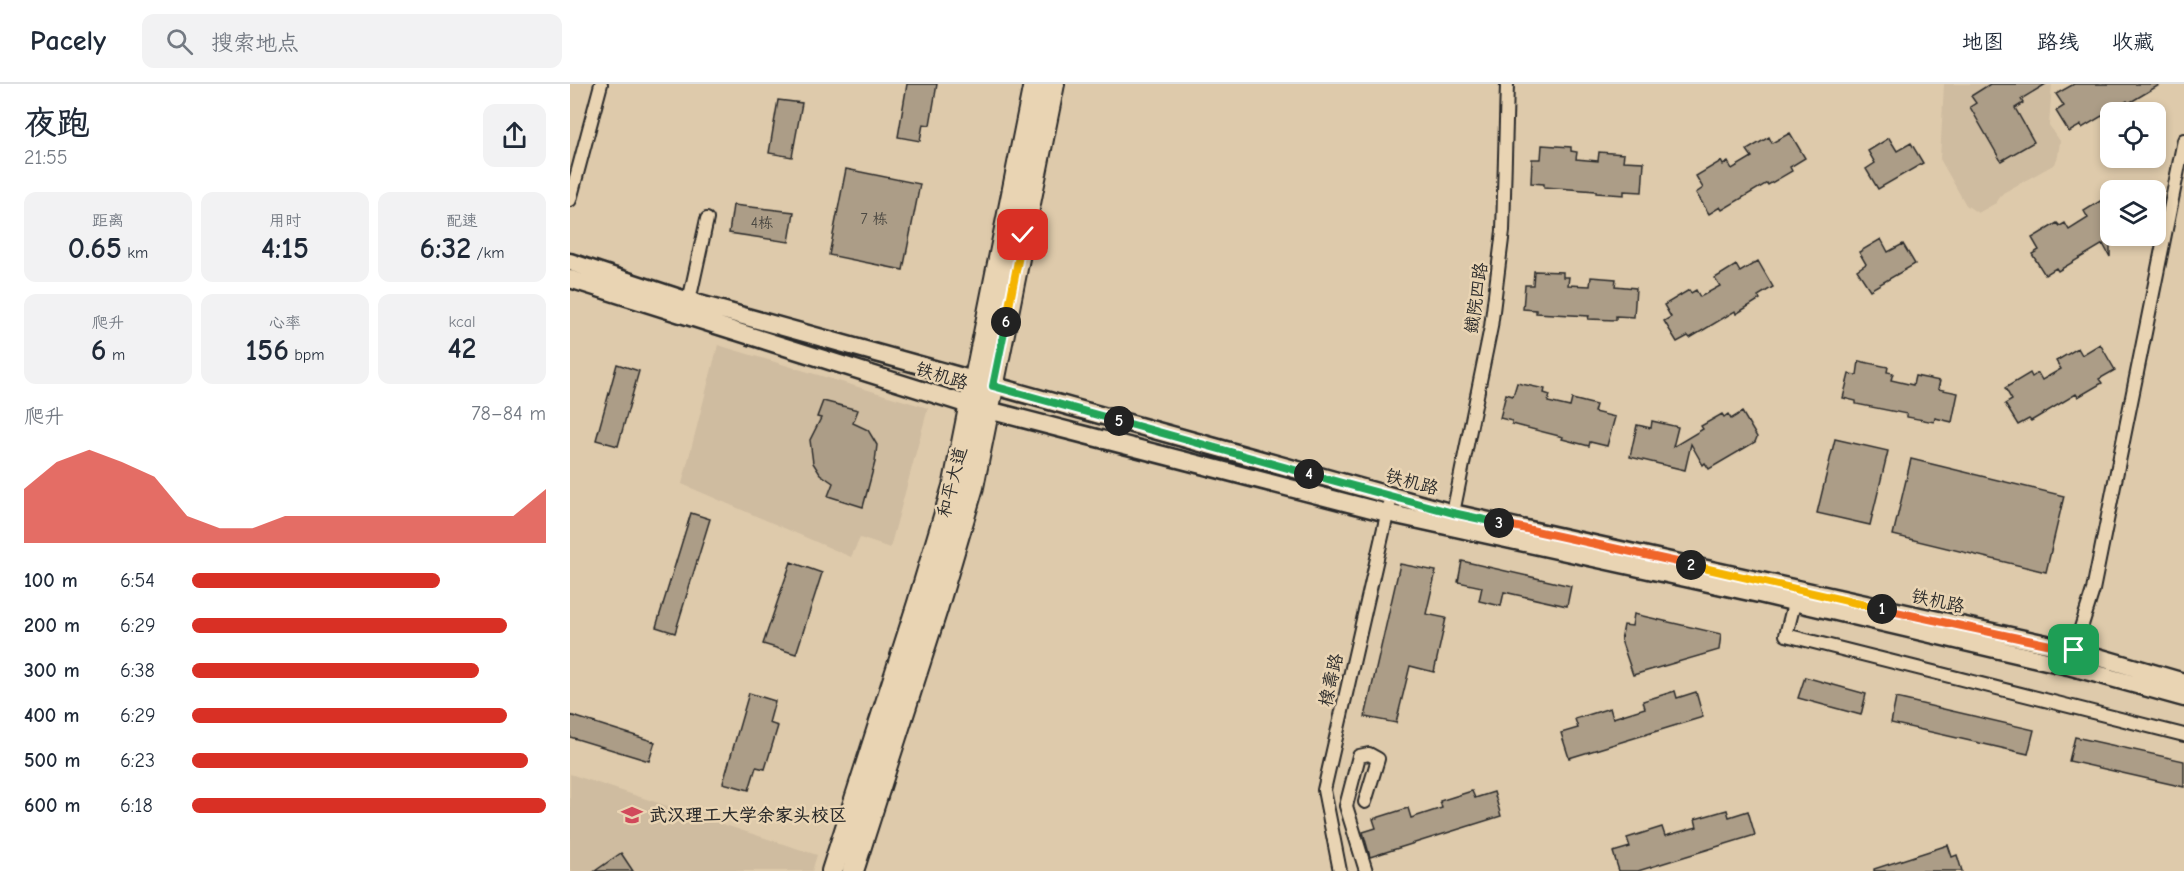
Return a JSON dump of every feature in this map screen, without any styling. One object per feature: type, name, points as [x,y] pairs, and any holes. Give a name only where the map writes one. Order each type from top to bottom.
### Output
[{"type":"main road","name":"和平大道","points":[[832,871],[954,483],[1034,84]]},
{"type":"main road","name":"和平大道","points":[[853,871],[937,609],[973,487],[1054,84]]},
{"type":"main road","name":"铁机路","points":[[570,262],[688,301],[993,386],[1389,505],[1453,513],[1763,581],[1796,597],[2074,650],[2184,682]]},
{"type":"main road","name":"铁机路","points":[[570,279],[988,410],[1389,505],[1796,597],[2184,698]]},
{"type":"street","points":[[570,200],[601,84]]},
{"type":"street","name":"鐵院四路","points":[[1453,513],[1491,327],[1503,231],[1507,84]]},
{"type":"street","points":[[2074,650],[2093,590],[2184,140]]},
{"type":"street","points":[[688,301],[707,219]]},
{"type":"street","name":"橡壽路","points":[[1340,871],[1324,790],[1389,505]]},
{"type":"street","points":[[1796,597],[1786,635],[2184,735]]},
{"type":"street","points":[[1365,802],[1378,759],[1369,754],[1359,756],[1346,806],[1365,871]]},
{"type":"shaded area","points":[[1944,84],[2052,84],[2049,125],[2060,141],[2055,164],[2003,193],[1996,203],[1978,213],[1966,205],[1940,159]]},
{"type":"shaded area","points":[[718,345],[928,408],[890,548],[860,538],[851,557],[682,484]]},
{"type":"shaded area","name":"武汉理工大学余家头校区","points":[[570,774],[817,855],[812,871],[570,871]]},
{"type":"building","points":[[907,84],[937,84],[930,125],[923,124],[920,141],[898,137]]},
{"type":"building","points":[[1990,84],[2046,84],[2021,99],[2023,103],[2015,108],[2034,142],[2001,161],[1970,107],[1976,103],[1971,96]]},
{"type":"building","points":[[2074,84],[2161,84],[2131,102],[2100,102],[2100,117],[2082,128],[2081,125],[2069,132],[2056,111],[2064,106],[2056,94]]},
{"type":"building","points":[[778,100],[802,103],[792,157],[769,153]]},
{"type":"building","points":[[1790,133],[1805,158],[1790,167],[1792,171],[1722,210],[1720,207],[1709,214],[1696,193],[1703,188],[1696,176],[1721,161],[1723,165],[1728,162],[1732,169],[1752,157],[1747,150],[1769,137],[1772,143]]},
{"type":"building","points":[[1889,138],[1897,151],[1911,143],[1923,163],[1878,189],[1866,169],[1875,163],[1868,151]]},
{"type":"building","points":[[1542,145],[1571,147],[1571,151],[1577,152],[1576,159],[1598,161],[1599,152],[1624,154],[1623,161],[1644,162],[1642,192],[1624,191],[1624,195],[1596,193],[1596,191],[1544,187],[1544,184],[1531,183],[1532,159],[1541,159]]},
{"type":"building","points":[[846,169],[920,184],[903,270],[829,255]]},
{"type":"building","points":[[2100,201],[2100,246],[2058,271],[2056,268],[2045,275],[2032,254],[2039,250],[2032,238],[2057,223],[2060,226],[2065,223],[2069,230],[2088,218],[2084,211]]},
{"type":"building","points":[[733,205],[794,212],[789,242],[729,233]]},
{"type":"building","points":[[1881,239],[1888,252],[1903,244],[1915,264],[1870,290],[1857,270],[1866,264],[1859,252]]},
{"type":"building","points":[[2104,246],[2110,246],[2110,257]]},
{"type":"building","points":[[1758,261],[1773,287],[1758,296],[1760,299],[1736,314],[1735,311],[1690,338],[1688,336],[1677,342],[1664,321],[1671,317],[1664,305],[1689,290],[1691,293],[1696,290],[1700,297],[1720,286],[1715,278],[1736,265],[1740,272]]},
{"type":"building","points":[[1534,271],[1563,272],[1563,277],[1569,277],[1568,285],[1590,286],[1591,277],[1616,279],[1615,286],[1636,288],[1634,317],[1616,316],[1616,320],[1588,319],[1589,316],[1536,313],[1536,310],[1523,309],[1525,285],[1533,285]]},
{"type":"building","points":[[2100,344],[2115,370],[2099,379],[2102,383],[2078,397],[2076,394],[2031,421],[2029,419],[2018,425],[2005,404],[2012,400],[2005,388],[2030,373],[2032,377],[2038,373],[2042,380],[2061,369],[2056,361],[2078,348],[2082,355]]},
{"type":"building","points":[[1859,361],[1888,367],[1887,372],[1893,373],[1891,380],[1913,385],[1915,376],[1940,381],[1938,389],[1958,393],[1952,422],[1935,418],[1934,422],[1907,417],[1907,414],[1856,404],[1856,401],[1843,398],[1849,374],[1857,375]]},
{"type":"building","points":[[617,364],[639,371],[618,446],[596,440]]},
{"type":"building","points":[[1517,383],[1545,389],[1544,393],[1550,395],[1548,402],[1570,407],[1572,399],[1596,405],[1594,412],[1615,417],[1607,446],[1590,442],[1589,446],[1562,439],[1563,437],[1512,424],[1512,421],[1500,418],[1506,394],[1513,396]]},
{"type":"building","points":[[823,401],[858,410],[853,423],[868,430],[877,445],[863,507],[828,496],[833,483],[820,474],[813,463],[810,440],[821,418],[817,417]]},
{"type":"building","points":[[1742,412],[1757,437],[1755,442],[1709,469],[1705,463],[1703,465],[1691,444],[1685,470],[1630,457],[1637,425],[1651,428],[1652,421],[1678,427],[1673,447],[1703,429],[1701,426],[1722,414],[1724,417],[1728,414],[1731,419]]},
{"type":"building","points":[[1835,439],[1888,451],[1870,525],[1817,513]]},
{"type":"building","points":[[1911,459],[2064,496],[2046,572],[1893,535]]},
{"type":"building","points":[[691,513],[710,519],[675,633],[656,627]]},
{"type":"building","points":[[1462,561],[1571,586],[1567,606],[1504,592],[1501,606],[1479,601],[1482,587],[1458,582]]},
{"type":"building","points":[[791,562],[822,573],[796,654],[763,644]]},
{"type":"building","points":[[1400,564],[1436,571],[1426,614],[1446,618],[1434,672],[1410,666],[1396,723],[1365,717]]},
{"type":"building","points":[[1634,614],[1721,634],[1719,650],[1633,675],[1621,640],[1624,625],[1632,626]]},
{"type":"building","points":[[1805,677],[1866,694],[1861,715],[1798,698]]},
{"type":"building","points":[[1675,691],[1677,698],[1696,692],[1703,717],[1569,758],[1561,733],[1578,728],[1575,719],[1610,708],[1613,718],[1645,708],[1643,701]]},
{"type":"building","points":[[749,693],[775,701],[769,723],[778,726],[765,769],[756,767],[749,790],[723,783]]},
{"type":"building","points":[[1896,698],[2034,730],[2028,754],[1891,723]]},
{"type":"building","points":[[570,715],[655,742],[649,761],[570,737]]},
{"type":"building","points":[[2075,737],[2184,761],[2184,787],[2069,761]]},
{"type":"building","points":[[1472,791],[1475,798],[1494,792],[1501,816],[1370,857],[1363,832],[1376,828],[1373,819],[1408,808],[1411,818],[1442,808],[1440,801]]},
{"type":"building","points":[[1727,810],[1729,817],[1748,811],[1755,835],[1638,871],[1619,871],[1613,852],[1630,847],[1627,838],[1662,827],[1665,836],[1697,827],[1695,819]]},
{"type":"building","points":[[1948,845],[1952,857],[1957,855],[1962,871],[1874,871],[1874,869]]},
{"type":"building","points":[[621,853],[633,871],[595,871]]},
{"type":"place","name":"武汉理工大学余家头校区","points":[[632,815]]},
{"type":"route","points":[[1023,235],[993,386],[1453,513],[1763,581],[1798,591],[2074,650]]}]
